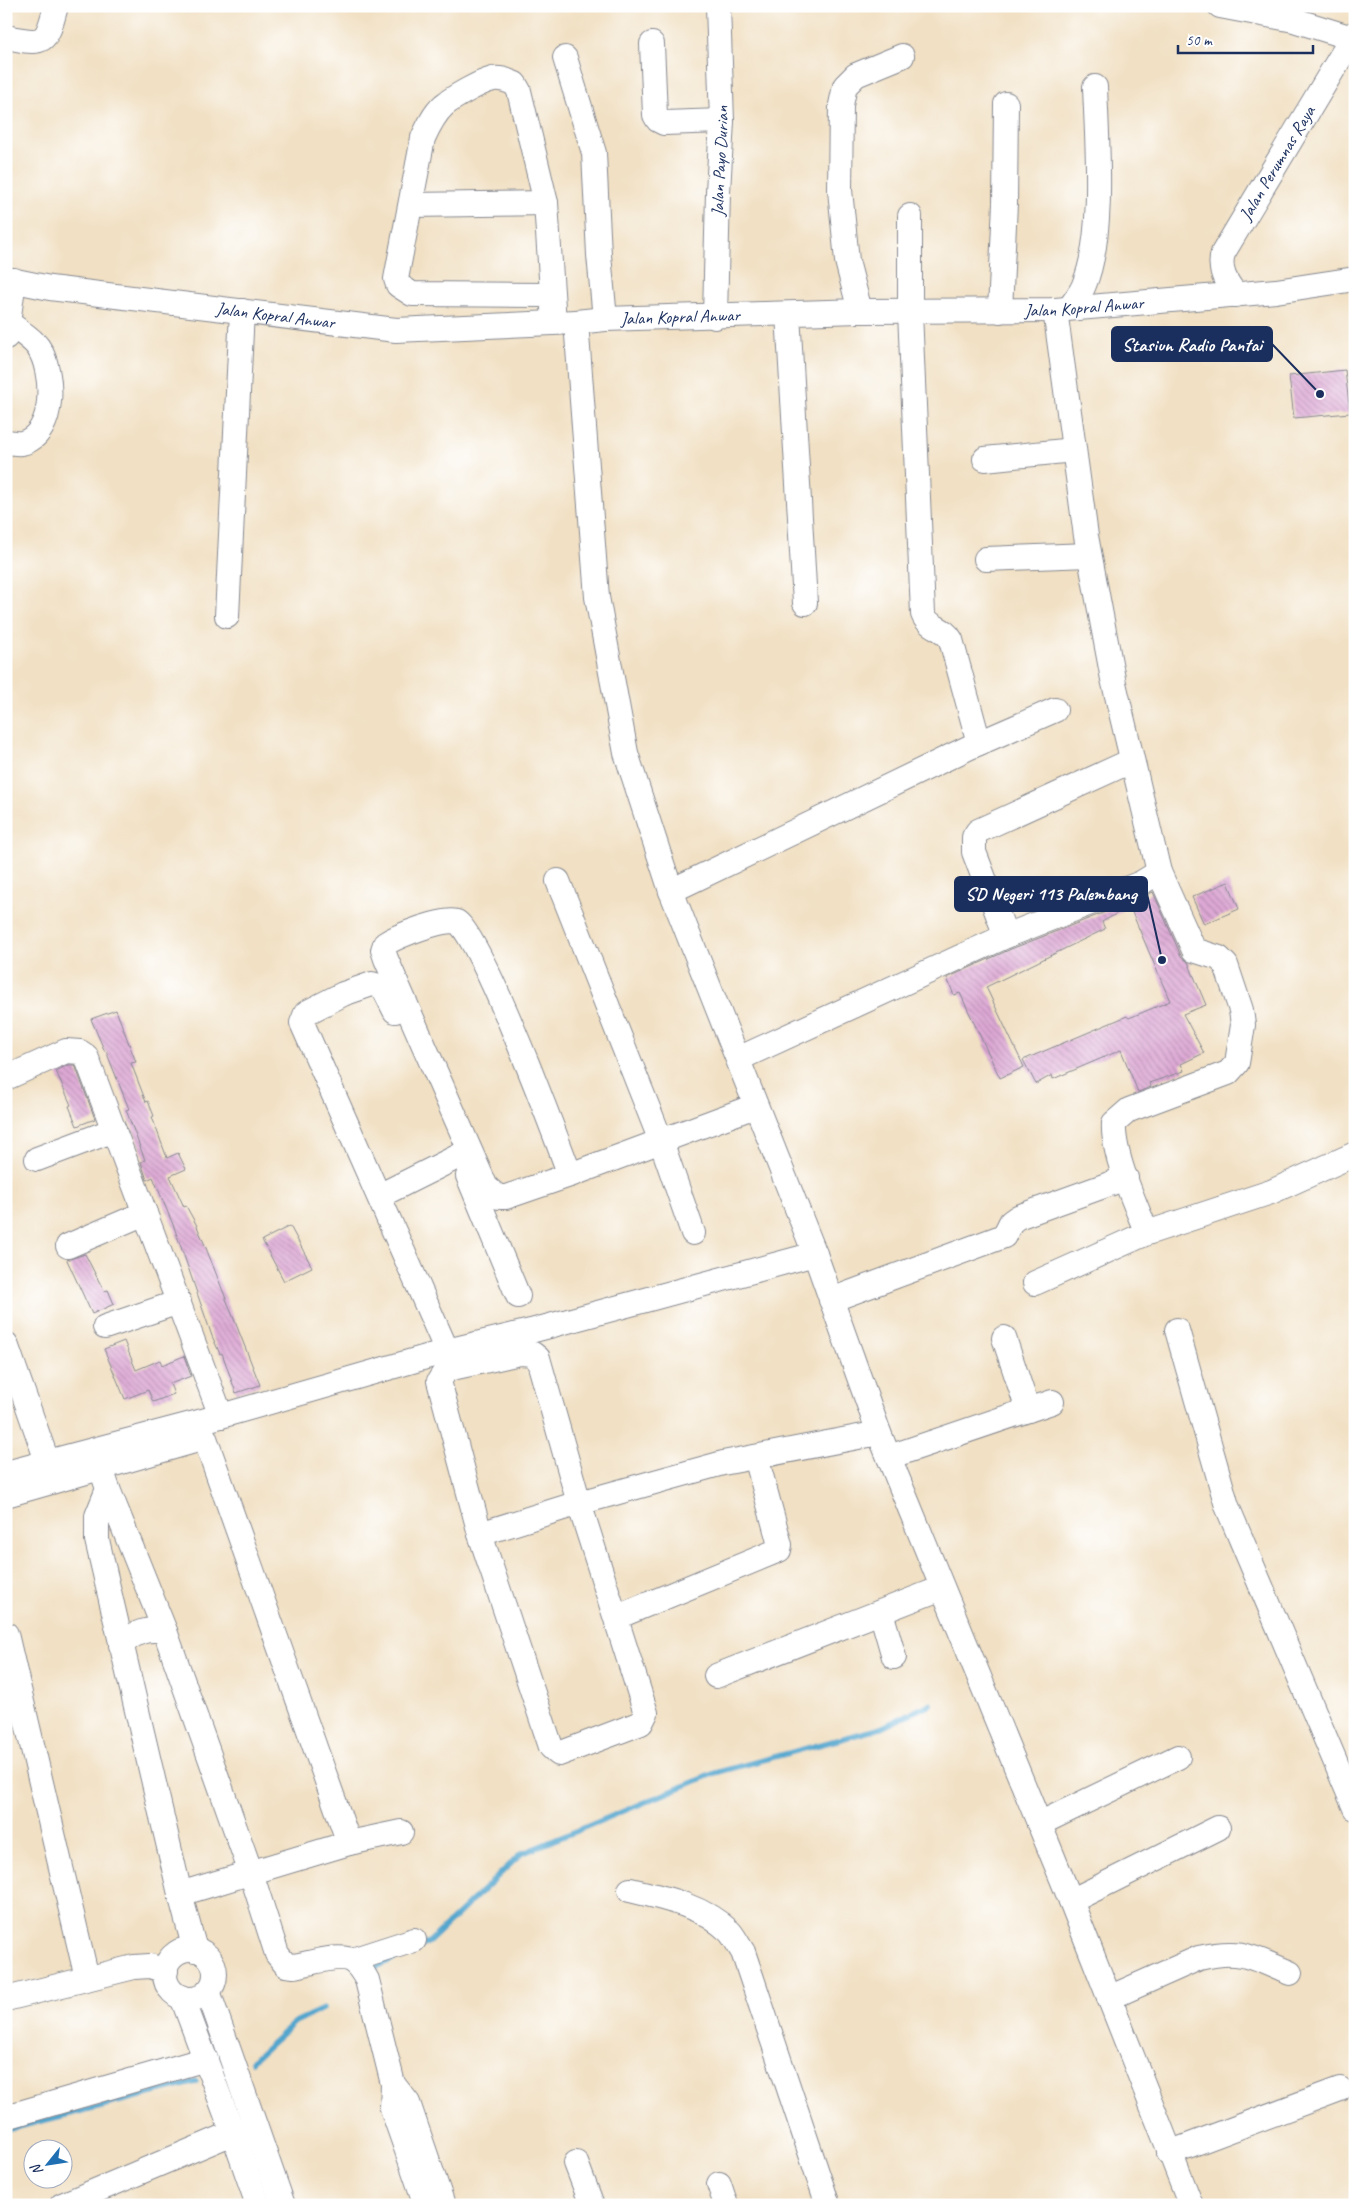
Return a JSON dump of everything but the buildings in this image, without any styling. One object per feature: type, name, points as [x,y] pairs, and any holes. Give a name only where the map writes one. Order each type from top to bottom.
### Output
[{"type":"street","points":[[6,37],[26,41],[43,38],[49,33],[56,6]]},
{"type":"street","name":"Jalan Payo Durian","points":[[715,317],[722,121],[718,6]]},
{"type":"street","points":[[1220,6],[1294,20],[1353,36]]},
{"type":"street","name":"Jalan Perumnas Raya","points":[[1236,295],[1224,277],[1221,263],[1223,253],[1353,36]]},
{"type":"street","points":[[652,44],[655,115],[658,120],[664,123],[722,121]]},
{"type":"street","points":[[860,311],[847,261],[840,190],[841,106],[845,86],[856,75],[902,56]]},
{"type":"street","points":[[565,58],[594,154],[599,255],[605,319]]},
{"type":"street","points":[[551,295],[412,294],[398,286],[396,279],[423,138],[435,116],[444,105],[469,90],[493,79],[508,80],[515,84],[519,91],[546,202],[551,295],[565,322],[597,597],[626,753],[671,891],[815,1254],[879,1433],[1071,1901],[1191,2205]]},
{"type":"street","points":[[1095,87],[1097,199],[1095,247],[1084,286],[1062,309],[1074,450],[1089,555],[1113,679],[1159,872],[1194,950],[1219,958],[1226,965],[1242,1010],[1243,1025],[1237,1063],[1228,1073],[1129,1110],[1114,1123],[1114,1133],[1126,1178],[1147,1232]]},
{"type":"street","points":[[1000,311],[1005,203],[1006,104]]},
{"type":"street","points":[[411,205],[546,202]]},
{"type":"street","points":[[910,216],[910,312],[924,614],[928,622],[946,632],[950,640],[980,743]]},
{"type":"street","name":"Jalan Kopral Anwar","points":[[10,280],[50,288],[396,330],[605,319],[860,311],[1062,309],[1134,305],[1276,291],[1355,278]]},
{"type":"street","points":[[6,442],[22,443],[34,436],[44,426],[51,386],[42,354],[37,345],[7,330],[10,280]]},
{"type":"street","points":[[228,616],[242,311]]},
{"type":"street","points":[[788,314],[805,603]]},
{"type":"street","points":[[985,459],[1074,450]]},
{"type":"street","points":[[986,558],[1089,555]]},
{"type":"street","points":[[671,891],[980,743],[1055,710]]},
{"type":"street","points":[[1006,936],[974,852],[974,837],[978,831],[1132,761]]},
{"type":"street","points":[[738,1059],[1006,936],[1140,882],[1159,872]]},
{"type":"street","points":[[558,881],[661,1141],[693,1233]]},
{"type":"street","points":[[570,1175],[522,1052],[475,945],[464,926],[453,920],[446,920],[385,944],[383,950],[386,959],[486,1187],[498,1196],[506,1196],[570,1175],[755,1106]]},
{"type":"street","points":[[447,1351],[302,1023],[306,1013],[343,994],[372,984],[383,987],[459,1156],[518,1296]]},
{"type":"street","points":[[6,1078],[66,1052],[80,1052],[86,1056],[221,1416]]},
{"type":"street","points":[[37,1159],[114,1130]]},
{"type":"street","points":[[1035,1284],[1147,1232],[1271,1192],[1355,1154]]},
{"type":"street","points":[[379,1196],[459,1156]]},
{"type":"street","points":[[831,1300],[1004,1236],[1011,1222],[1018,1217],[1126,1178]]},
{"type":"street","points":[[68,1246],[145,1212]]},
{"type":"street","points":[[6,1473],[221,1416],[447,1351],[531,1331],[815,1254]]},
{"type":"street","points":[[105,1327],[179,1302]]},
{"type":"street","points":[[1178,1330],[1227,1506],[1355,1808]]},
{"type":"street","points":[[1004,1338],[1028,1410]]},
{"type":"street","points":[[6,1344],[47,1462]]},
{"type":"street","points":[[520,1353],[533,1354],[538,1358],[579,1503],[646,1713],[641,1723],[559,1754],[551,1747],[480,1534],[440,1381],[446,1370],[520,1353]]},
{"type":"street","points":[[889,1457],[1052,1402]]},
{"type":"street","points":[[480,1534],[579,1503],[723,1463],[879,1433]]},
{"type":"street","points":[[6,1495],[105,1479],[205,1438],[349,1843]]},
{"type":"street","points":[[616,1617],[779,1550],[780,1545],[756,1457]]},
{"type":"street","points":[[105,1479],[165,1631],[280,1960],[294,1966],[342,1957],[352,1960],[414,1940]]},
{"type":"street","points":[[105,1479],[96,1529],[121,1645],[180,1894],[196,1950]]},
{"type":"street","points":[[716,1676],[942,1588]]},
{"type":"street","points":[[881,1612],[894,1658]]},
{"type":"street","points":[[121,1645],[131,1636],[140,1632],[149,1630],[165,1631]]},
{"type":"street","points":[[6,1634],[87,1978]]},
{"type":"street","points":[[1039,1824],[1178,1757]]},
{"type":"street","points":[[1071,1901],[1218,1828]]},
{"type":"street","points":[[180,1894],[349,1843],[401,1832]]},
{"type":"street","points":[[630,1890],[683,1904],[712,1918],[731,1933],[743,1952],[828,2205]]},
{"type":"street","points":[[182,1997],[198,1998],[208,1991],[214,1981],[213,1965],[209,1958],[196,1950],[178,1953],[168,1964],[166,1972],[169,1987],[182,1997],[206,2059],[283,2205]]},
{"type":"street","points":[[1109,1998],[1199,1958],[1214,1955],[1229,1953],[1245,1954],[1290,1973]]},
{"type":"street","points":[[352,1960],[367,1980],[393,2084],[392,2108],[426,2205]]},
{"type":"street","points":[[6,1999],[134,1967],[150,1966],[166,1972]]},
{"type":"street","points":[[208,1991],[243,2129],[258,2205]]},
{"type":"street","points":[[6,2117],[206,2059]]},
{"type":"street","points":[[393,2084],[408,2103],[443,2205]]},
{"type":"street","points":[[1169,2153],[1340,2089]]},
{"type":"street","points":[[62,2205],[243,2129]]},
{"type":"street","points":[[576,2163],[592,2205]]},
{"type":"waterway","points":[[419,1947],[429,1942],[521,1854],[715,1773],[881,1728],[930,1704]]},
{"type":"waterway","points":[[374,1968],[397,1957]]},
{"type":"waterway","points":[[252,2061],[295,2022],[323,2009]]},
{"type":"waterway","points":[[6,2130],[196,2082]]},
{"type":"place","name":"Stasiun Radio Pantai","points":[[1320,394]]},
{"type":"place","name":"SD Negeri 113 Palembang","points":[[1162,960]]}]
